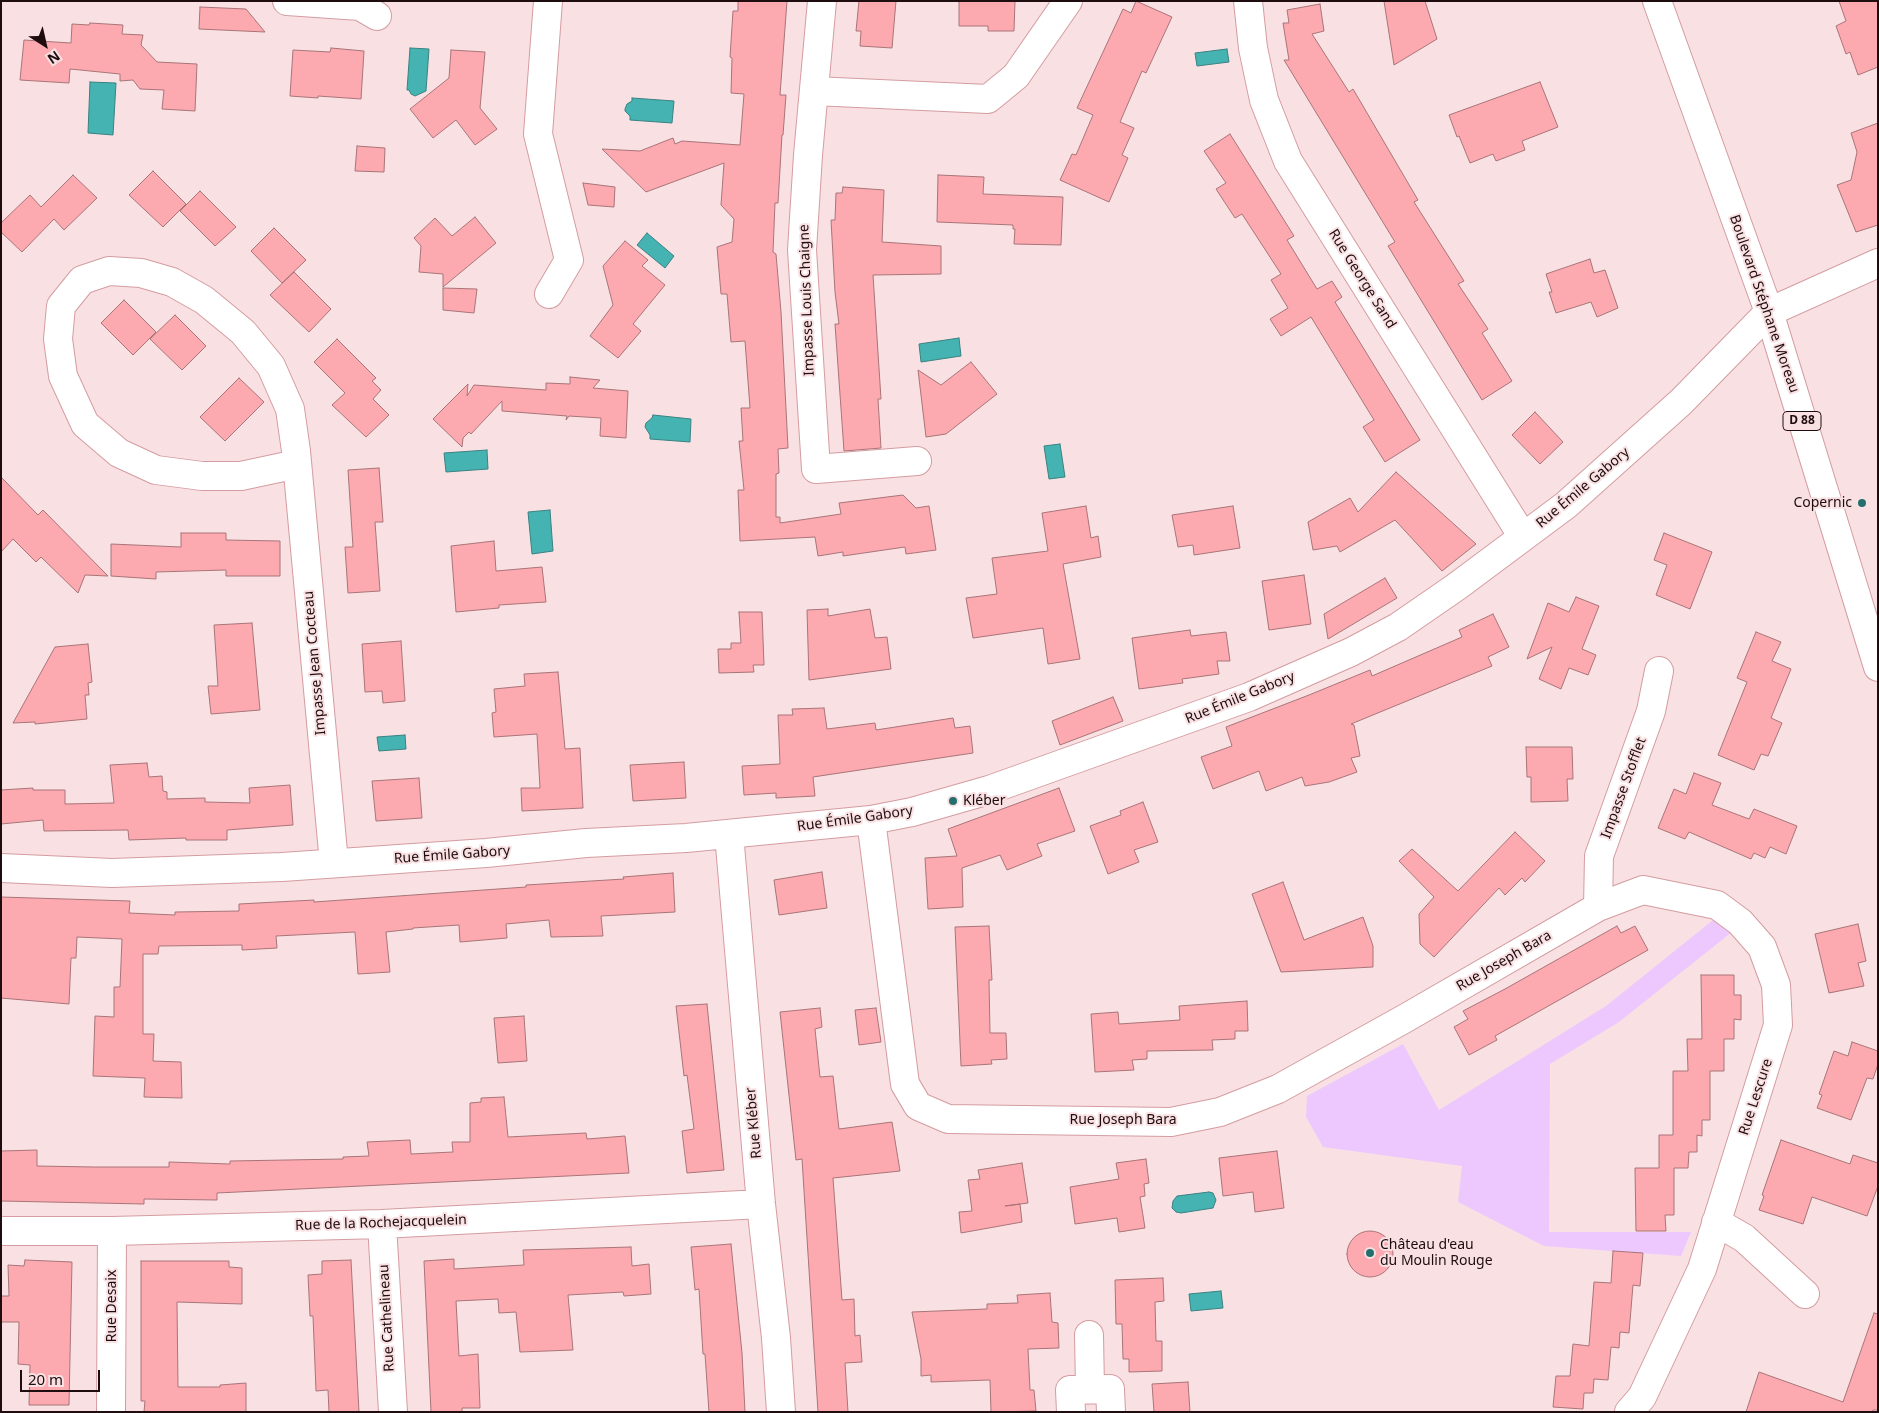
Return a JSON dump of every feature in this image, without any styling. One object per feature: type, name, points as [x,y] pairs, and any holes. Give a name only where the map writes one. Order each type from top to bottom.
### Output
[{"type":"street","points":[[287,1],[360,6],[378,16]]},
{"type":"street","points":[[548,1],[538,134],[569,260],[549,294]]},
{"type":"street","name":"Impasse Louis Chaigne","points":[[822,1],[808,155],[802,250],[816,469],[917,461]]},
{"type":"street","points":[[814,91],[988,98],[1016,76],[1068,1]]},
{"type":"street","name":"Rue George Sand","points":[[1248,1],[1253,48],[1264,100],[1288,162],[1523,537]]},
{"type":"street","name":"Boulevard Stéphane Moreau","points":[[1657,1],[1769,312],[1878,667]]},
{"type":"street","points":[[1769,312],[1878,264]]},
{"type":"street","name":"Impasse Jean Cocteau","points":[[297,464],[241,476],[202,476],[156,470],[119,453],[85,424],[62,376],[58,339],[61,306],[82,280],[109,272],[141,274],[172,282],[204,300],[243,332],[271,366],[290,409],[297,464],[334,863]]},
{"type":"street","name":"Rue Émile Gabory","points":[[1,868],[112,873],[334,863],[729,834],[871,820],[912,812],[990,790],[1249,697],[1370,642],[1398,626],[1449,592],[1566,505],[1680,402],[1769,312]]},
{"type":"street","name":"Impasse Stofflet","points":[[1598,907],[1599,856],[1651,710],[1659,671]]},
{"type":"street","name":"Rue Joseph Bara","points":[[871,820],[905,1084],[918,1106],[948,1119],[1171,1122],[1220,1112],[1278,1089],[1598,907]]},
{"type":"street","name":"Rue Kléber","points":[[729,834],[761,1204],[776,1338],[781,1412]]},
{"type":"street","name":"Rue Lescure","points":[[1598,907],[1643,890],[1717,905],[1740,922],[1762,947],[1776,985],[1778,1025],[1758,1093],[1698,1277],[1642,1397],[1629,1412]]},
{"type":"street","name":"Rue de la Rochejacquelein","points":[[1,1231],[112,1231],[382,1224],[761,1204]]},
{"type":"street","points":[[1716,1222],[1744,1238],[1805,1294]]},
{"type":"street","name":"Rue Cathelineau","points":[[382,1224],[393,1412]]},
{"type":"street","name":"Rue Desaix","points":[[111,1412],[112,1231]]},
{"type":"street","points":[[1089,1335],[1090,1389]]},
{"type":"street","points":[[1071,1412],[1070,1390],[1090,1389],[1110,1389],[1111,1412]]},
{"type":"shaded area","points":[[1713,920],[1732,932],[1619,1022],[1550,1064],[1549,1232],[1691,1232],[1681,1256],[1544,1246],[1458,1202],[1462,1166],[1323,1147],[1306,1117],[1307,1096],[1403,1044],[1439,1110],[1606,1006]]},
{"type":"water","points":[[410,48],[429,49],[426,91],[415,96],[407,90]]},
{"type":"water","points":[[1227,49],[1229,62],[1197,66],[1195,53]]},
{"type":"water","points":[[90,82],[116,83],[113,135],[88,133]]},
{"type":"water","points":[[632,98],[674,101],[672,123],[630,120],[630,116],[625,109],[627,104],[632,101]]},
{"type":"water","points":[[647,233],[674,256],[665,268],[637,245]]},
{"type":"water","points":[[959,338],[961,356],[921,362],[919,344]]},
{"type":"water","points":[[653,415],[691,419],[690,442],[650,439],[650,435],[645,427]]},
{"type":"water","points":[[1060,444],[1065,477],[1049,479],[1044,446]]},
{"type":"water","points":[[487,450],[488,469],[446,472],[444,453]]},
{"type":"water","points":[[550,510],[553,551],[532,554],[528,512]]},
{"type":"water","points":[[405,735],[406,749],[379,751],[377,737]]},
{"type":"water","points":[[1213,1193],[1216,1200],[1213,1208],[1181,1213],[1176,1212],[1172,1208],[1173,1201],[1177,1196]]},
{"type":"water","points":[[1221,1291],[1223,1308],[1191,1311],[1189,1294]]},
{"type":"building","points":[[738,1],[787,1],[780,95],[786,95],[778,203],[775,203],[773,252],[776,254],[781,312],[788,448],[778,449],[779,473],[776,474],[776,517],[780,517],[780,523],[841,514],[839,503],[903,495],[916,508],[929,506],[936,550],[906,554],[905,547],[843,556],[843,552],[818,556],[815,537],[740,541],[738,490],[744,490],[739,441],[743,441],[741,408],[750,408],[745,341],[731,342],[727,294],[721,294],[717,247],[732,242],[734,219],[721,205],[724,163],[646,192],[602,149],[640,151],[673,138],[675,144],[682,141],[740,145],[744,94],[731,93],[732,58],[730,57],[733,11],[738,11]]},
{"type":"building","points":[[859,1],[896,1],[892,48],[860,46],[861,31],[856,31]]},
{"type":"building","points":[[959,1],[1015,1],[1014,31],[988,31],[988,26],[959,26]]},
{"type":"building","points":[[1136,1],[1172,17],[1146,73],[1142,71],[1120,122],[1134,128],[1122,155],[1128,158],[1109,202],[1060,180],[1072,154],[1076,155],[1093,115],[1077,108],[1123,9],[1131,13]]},
{"type":"building","points":[[1384,1],[1425,1],[1437,39],[1394,65]]},
{"type":"building","points":[[1839,1],[1878,1],[1878,67],[1858,75],[1850,52],[1846,54],[1836,26],[1846,21]]},
{"type":"building","points":[[1320,4],[1324,31],[1312,34],[1349,92],[1353,89],[1418,200],[1414,202],[1464,281],[1458,284],[1488,329],[1482,333],[1512,381],[1482,400],[1388,246],[1395,242],[1284,60],[1289,60],[1283,23],[1289,23],[1287,10]]},
{"type":"building","points":[[200,7],[246,9],[265,32],[199,29]]},
{"type":"building","points":[[90,23],[123,25],[122,34],[143,35],[141,45],[157,62],[197,64],[195,111],[162,109],[164,90],[140,89],[133,80],[120,81],[120,74],[70,69],[69,83],[20,80],[24,40],[71,43],[72,24],[89,25]]},
{"type":"building","points":[[331,48],[364,51],[361,99],[290,96],[293,50],[330,52]]},
{"type":"building","points":[[451,50],[485,52],[480,108],[497,129],[475,145],[456,120],[433,138],[410,109],[449,78]]},
{"type":"building","points":[[1540,82],[1558,127],[1522,141],[1525,150],[1496,161],[1493,154],[1470,163],[1449,115]]},
{"type":"building","points":[[1878,123],[1878,225],[1856,232],[1837,185],[1851,180],[1857,152],[1851,133]]},
{"type":"building","points":[[1230,134],[1294,236],[1287,240],[1317,289],[1332,281],[1342,297],[1335,302],[1420,440],[1385,462],[1363,427],[1374,420],[1311,317],[1281,336],[1270,319],[1288,308],[1271,280],[1281,274],[1242,214],[1235,218],[1216,189],[1226,183],[1204,151]]},
{"type":"building","points":[[357,146],[385,148],[384,172],[355,171]]},
{"type":"building","points":[[153,171],[186,204],[163,227],[129,195]]},
{"type":"building","points":[[73,175],[97,198],[64,230],[54,219],[22,252],[1,232],[1,223],[30,195],[41,207]]},
{"type":"building","points":[[938,175],[984,177],[983,194],[1063,197],[1061,245],[1014,244],[1015,229],[1013,229],[1013,225],[937,222]]},
{"type":"building","points":[[583,183],[615,187],[614,207],[588,205]]},
{"type":"building","points":[[843,187],[884,190],[882,242],[941,246],[941,274],[873,275],[881,399],[878,399],[881,448],[844,451],[835,324],[839,324],[835,292],[831,220],[835,220],[836,193],[842,193]]},
{"type":"building","points":[[200,191],[236,227],[215,246],[180,211]]},
{"type":"building","points":[[475,217],[496,243],[443,287],[443,274],[419,272],[421,246],[414,238],[435,218],[452,236]]},
{"type":"building","points":[[274,228],[306,260],[282,283],[251,251]]},
{"type":"building","points":[[625,241],[648,260],[642,266],[665,285],[633,324],[641,331],[618,358],[590,336],[613,305],[603,266]]},
{"type":"building","points":[[1590,259],[1594,273],[1605,270],[1618,308],[1597,317],[1591,302],[1556,313],[1549,292],[1552,292],[1546,274]]},
{"type":"building","points":[[294,272],[331,309],[309,332],[270,295]]},
{"type":"building","points":[[443,288],[477,289],[474,313],[443,310]]},
{"type":"building","points":[[124,300],[156,332],[133,355],[101,323]]},
{"type":"building","points":[[175,315],[206,346],[182,370],[150,339]]},
{"type":"building","points":[[337,339],[376,378],[372,381],[381,390],[373,399],[389,415],[366,437],[332,405],[345,393],[314,362]]},
{"type":"building","points":[[971,362],[997,394],[946,434],[926,437],[918,370],[941,385]]},
{"type":"building","points":[[570,377],[600,380],[593,388],[628,391],[626,438],[600,436],[601,418],[569,416],[566,420],[567,416],[502,411],[502,401],[471,434],[469,432],[463,438],[462,447],[433,419],[468,384],[467,396],[474,385],[546,390],[546,383],[570,384]]},
{"type":"building","points":[[239,378],[264,402],[225,441],[200,417]]},
{"type":"building","points":[[1535,412],[1563,442],[1540,464],[1512,435]]},
{"type":"building","points":[[379,468],[383,522],[375,522],[380,591],[348,593],[345,547],[353,547],[348,470]]},
{"type":"building","points":[[1396,472],[1476,544],[1442,571],[1395,520],[1340,552],[1337,546],[1313,550],[1308,522],[1350,498],[1358,512]]},
{"type":"building","points":[[1,477],[38,515],[43,510],[108,576],[85,575],[78,593],[41,557],[36,562],[13,539],[1,552]]},
{"type":"building","points":[[1086,506],[1091,538],[1098,536],[1101,557],[1063,564],[1080,659],[1048,664],[1043,628],[973,638],[966,598],[997,594],[992,558],[1048,551],[1042,513]]},
{"type":"building","points":[[1233,506],[1240,548],[1194,555],[1193,545],[1178,547],[1172,515]]},
{"type":"building","points":[[181,533],[226,533],[226,540],[280,541],[280,576],[226,576],[226,570],[156,572],[156,579],[111,576],[111,544],[181,547]]},
{"type":"building","points":[[1664,533],[1712,552],[1690,609],[1656,595],[1667,565],[1654,560]]},
{"type":"building","points":[[494,541],[496,571],[542,567],[546,602],[499,605],[499,608],[456,612],[451,546]]},
{"type":"building","points":[[1304,575],[1311,624],[1269,630],[1262,581]]},
{"type":"building","points":[[1385,578],[1397,598],[1328,639],[1324,614]]},
{"type":"building","points":[[1576,597],[1599,606],[1582,649],[1596,655],[1588,675],[1569,668],[1561,689],[1539,679],[1552,647],[1527,659],[1548,603],[1569,612]]},
{"type":"building","points":[[828,609],[828,616],[870,609],[875,638],[887,637],[891,669],[809,680],[807,610]]},
{"type":"building","points":[[739,612],[762,612],[764,665],[753,665],[754,672],[719,673],[718,649],[731,649],[731,643],[741,643]]},
{"type":"building","points":[[1493,614],[1509,647],[1488,657],[1492,666],[1351,724],[1354,725],[1360,756],[1351,758],[1357,772],[1329,782],[1305,786],[1302,777],[1266,791],[1259,771],[1213,789],[1201,757],[1232,746],[1226,727],[1370,670],[1372,676],[1462,637],[1459,630]]},
{"type":"building","points":[[252,623],[260,710],[211,714],[208,686],[218,686],[214,625]]},
{"type":"building","points":[[1190,630],[1191,636],[1226,632],[1230,661],[1217,661],[1219,674],[1182,679],[1183,683],[1139,689],[1132,638]]},
{"type":"building","points":[[1756,632],[1781,642],[1772,661],[1791,669],[1771,718],[1782,723],[1768,756],[1761,754],[1754,770],[1718,755],[1747,682],[1737,678]]},
{"type":"building","points":[[401,641],[405,701],[383,703],[382,691],[365,692],[362,644]]},
{"type":"building","points":[[88,644],[92,682],[88,683],[89,695],[85,695],[87,719],[35,724],[35,722],[13,723],[55,647]]},
{"type":"building","points":[[558,672],[565,749],[580,748],[583,808],[522,811],[521,788],[540,788],[537,734],[494,737],[492,713],[496,712],[494,689],[525,686],[524,674]]},
{"type":"building","points":[[1113,697],[1123,721],[1060,745],[1052,721]]},
{"type":"building","points":[[824,708],[827,729],[875,723],[876,730],[953,718],[955,728],[970,726],[973,753],[813,777],[815,796],[776,798],[776,793],[744,795],[742,766],[780,764],[778,715],[793,715],[792,709]]},
{"type":"building","points":[[1526,747],[1572,747],[1573,779],[1567,779],[1568,801],[1531,802],[1531,777],[1527,777]]},
{"type":"building","points":[[684,762],[686,798],[633,801],[630,765]]},
{"type":"building","points":[[147,763],[149,777],[162,776],[163,791],[167,792],[167,799],[205,798],[205,802],[250,803],[249,788],[290,785],[293,825],[227,830],[227,840],[186,840],[186,838],[129,840],[128,830],[44,831],[43,820],[1,824],[1,790],[33,788],[33,790],[65,790],[65,804],[114,803],[110,765]]},
{"type":"building","points":[[1694,773],[1721,783],[1712,805],[1749,819],[1754,809],[1797,826],[1786,854],[1770,847],[1765,858],[1754,853],[1751,859],[1689,832],[1685,839],[1658,828],[1674,789],[1686,794]]},
{"type":"building","points":[[419,778],[422,818],[376,821],[372,781]]},
{"type":"building","points":[[1059,788],[1075,831],[1037,844],[1042,856],[1007,870],[1000,855],[962,868],[963,907],[928,909],[925,858],[957,856],[948,829]]},
{"type":"building","points":[[1143,802],[1158,842],[1134,850],[1139,862],[1108,874],[1090,826],[1121,815],[1120,811]]},
{"type":"building","points":[[1515,832],[1545,861],[1525,882],[1522,878],[1505,895],[1499,888],[1434,957],[1420,944],[1419,914],[1434,897],[1399,861],[1412,849],[1458,891]]},
{"type":"building","points":[[822,872],[827,908],[779,915],[774,880]]},
{"type":"building","points":[[673,873],[675,912],[601,916],[603,936],[551,937],[549,920],[506,924],[507,938],[460,942],[459,925],[386,932],[390,972],[358,974],[355,932],[276,936],[277,948],[242,950],[242,945],[159,946],[158,954],[143,954],[143,1034],[154,1034],[153,1061],[181,1062],[182,1098],[144,1097],[145,1078],[93,1076],[95,1016],[114,1017],[114,987],[120,987],[122,939],[77,937],[76,958],[71,958],[69,1004],[1,998],[1,897],[130,901],[129,913],[175,915],[175,912],[239,911],[239,904],[314,900],[314,902],[526,887],[526,885],[624,879],[623,877]]},
{"type":"building","points":[[1283,882],[1304,940],[1363,917],[1373,946],[1373,967],[1281,972],[1252,894]]},
{"type":"building","points":[[1858,924],[1866,961],[1858,963],[1864,986],[1829,993],[1815,934]]},
{"type":"building","points":[[989,926],[992,980],[989,980],[990,1033],[1006,1033],[1007,1059],[991,1060],[992,1064],[961,1066],[955,927]]},
{"type":"building","points":[[1617,926],[1621,933],[1635,926],[1648,950],[1495,1036],[1497,1040],[1469,1055],[1454,1027],[1468,1019],[1463,1011]]},
{"type":"building","points":[[1701,975],[1734,975],[1734,995],[1741,995],[1741,1020],[1734,1019],[1734,1039],[1724,1039],[1724,1071],[1710,1071],[1710,1120],[1702,1120],[1702,1136],[1697,1135],[1697,1152],[1689,1152],[1688,1168],[1674,1168],[1674,1215],[1665,1215],[1666,1231],[1636,1231],[1635,1168],[1659,1168],[1659,1135],[1673,1135],[1673,1071],[1688,1071],[1687,1039],[1702,1039]]},
{"type":"building","points":[[1247,1001],[1248,1031],[1235,1031],[1235,1039],[1212,1040],[1213,1050],[1147,1051],[1147,1059],[1132,1060],[1134,1070],[1095,1072],[1091,1014],[1118,1012],[1119,1024],[1180,1020],[1179,1006]]},
{"type":"building","points":[[707,1004],[724,1170],[687,1173],[682,1131],[694,1129],[687,1075],[684,1076],[676,1006]]},
{"type":"building","points":[[820,1008],[822,1027],[815,1029],[820,1077],[833,1076],[839,1129],[892,1122],[900,1171],[833,1178],[842,1300],[854,1299],[855,1336],[860,1335],[862,1362],[845,1363],[848,1412],[818,1412],[802,1159],[796,1160],[780,1012]]},
{"type":"building","points":[[876,1008],[881,1042],[859,1045],[855,1010]]},
{"type":"building","points":[[524,1016],[527,1061],[498,1063],[494,1018]]},
{"type":"building","points":[[1852,1042],[1878,1051],[1878,1064],[1873,1079],[1867,1078],[1851,1120],[1817,1108],[1822,1095],[1819,1094],[1834,1051],[1848,1056]]},
{"type":"building","points":[[504,1097],[508,1137],[586,1133],[587,1139],[625,1136],[629,1173],[217,1193],[217,1200],[144,1199],[144,1204],[1,1201],[1,1151],[37,1150],[37,1166],[94,1167],[169,1167],[169,1162],[230,1164],[230,1161],[343,1159],[343,1157],[369,1156],[367,1142],[410,1140],[411,1154],[453,1152],[452,1142],[470,1142],[470,1103],[481,1102],[481,1098]]},
{"type":"building","points":[[1781,1140],[1850,1164],[1853,1155],[1878,1163],[1878,1186],[1867,1216],[1812,1197],[1803,1224],[1759,1210],[1764,1196],[1762,1195]]},
{"type":"building","points":[[1277,1151],[1284,1208],[1255,1212],[1253,1192],[1223,1196],[1219,1158]]},
{"type":"building","points":[[1146,1159],[1149,1183],[1144,1184],[1145,1196],[1140,1197],[1145,1228],[1119,1232],[1117,1218],[1075,1224],[1070,1187],[1119,1179],[1116,1163]]},
{"type":"building","points":[[1022,1163],[1028,1203],[1020,1204],[1022,1222],[961,1233],[959,1212],[972,1211],[968,1180],[980,1179],[978,1170]]},
{"type":"building","name":"Château d'eau du Moulin Rouge","points":[[1375,1231],[1387,1237],[1392,1245],[1392,1263],[1387,1271],[1379,1276],[1365,1277],[1353,1271],[1348,1263],[1347,1249],[1353,1237],[1361,1232]]},
{"type":"building","points":[[731,1244],[742,1353],[745,1412],[709,1412],[699,1289],[695,1290],[691,1247]]},
{"type":"building","points":[[631,1247],[632,1266],[649,1264],[651,1294],[624,1296],[623,1292],[568,1295],[573,1350],[520,1352],[516,1312],[499,1313],[498,1299],[456,1301],[459,1356],[478,1354],[480,1408],[462,1408],[462,1412],[431,1412],[424,1261],[454,1259],[454,1269],[524,1265],[523,1250]]},
{"type":"building","points":[[1613,1251],[1643,1253],[1640,1286],[1633,1285],[1629,1333],[1620,1332],[1619,1348],[1611,1347],[1608,1380],[1594,1379],[1593,1393],[1584,1393],[1583,1409],[1553,1407],[1556,1376],[1570,1376],[1573,1344],[1589,1346],[1594,1282],[1611,1283]]},
{"type":"building","points":[[25,1260],[72,1262],[69,1405],[29,1405],[30,1365],[18,1364],[19,1322],[1,1322],[1,1296],[9,1296],[8,1265],[24,1266]]},
{"type":"building","points":[[351,1260],[359,1412],[329,1412],[328,1390],[316,1391],[313,1316],[310,1316],[308,1275],[322,1274],[322,1261]]},
{"type":"building","points":[[141,1261],[229,1261],[229,1267],[242,1268],[242,1304],[177,1302],[178,1387],[220,1387],[220,1385],[246,1383],[246,1412],[144,1412],[145,1401],[141,1401]]},
{"type":"building","points":[[1163,1278],[1164,1301],[1155,1302],[1156,1341],[1162,1341],[1162,1371],[1129,1372],[1129,1359],[1123,1359],[1122,1324],[1116,1324],[1115,1280]]},
{"type":"building","points":[[1050,1293],[1052,1322],[1058,1323],[1059,1348],[1028,1349],[1030,1390],[1034,1390],[1036,1411],[991,1412],[990,1380],[931,1382],[931,1375],[921,1376],[921,1359],[912,1312],[987,1309],[987,1304],[1018,1303],[1017,1295]]},
{"type":"building","points":[[1874,1313],[1878,1314],[1878,1410],[1873,1410],[1872,1412],[1746,1412],[1759,1372],[1843,1402]]},
{"type":"building","points":[[1188,1382],[1190,1412],[1154,1412],[1152,1384]]},
{"type":"place","name":"Copernic","points":[[1862,503]]},
{"type":"place","name":"Kléber","points":[[953,801]]},
{"type":"place","name":"Château d'eau du Moulin Rouge","points":[[1370,1253]]}]
